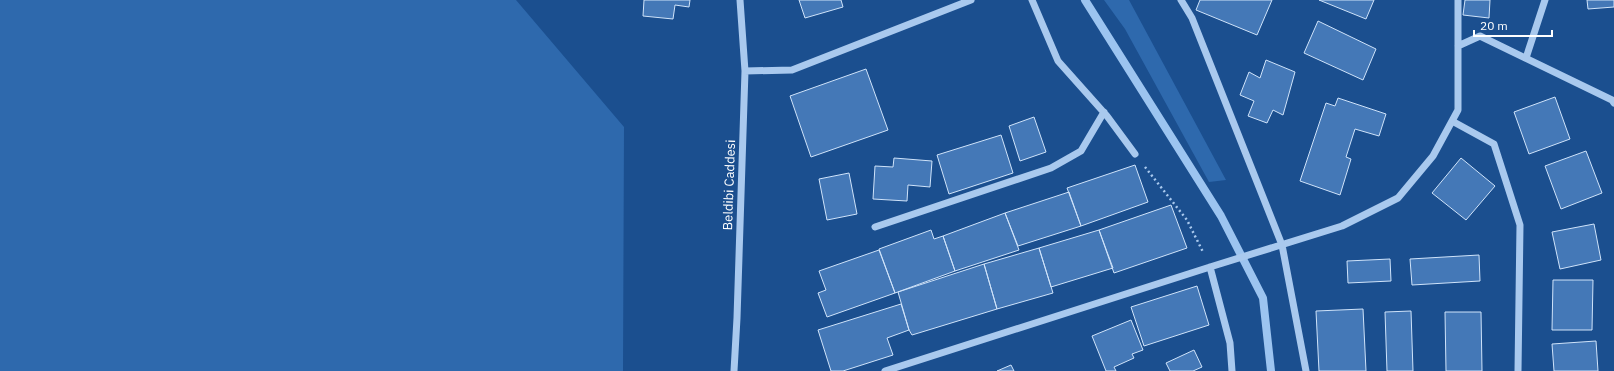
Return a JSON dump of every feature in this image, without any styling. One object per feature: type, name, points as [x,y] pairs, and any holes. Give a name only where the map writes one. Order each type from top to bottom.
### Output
[{"type":"street","name":"Beldibi Caddesi","points":[[734,371],[745,71],[740,0]]},
{"type":"street","points":[[745,71],[792,70],[971,0]]},
{"type":"street","points":[[1032,0],[1058,61],[1104,112],[1135,154]]},
{"type":"street","points":[[1181,0],[1192,18],[1282,245],[1306,371]]},
{"type":"street","points":[[885,371],[1342,226],[1398,198],[1434,156],[1458,110],[1458,0]]},
{"type":"street","points":[[1526,58],[1545,0]]},
{"type":"street","points":[[1458,46],[1480,36],[1612,100],[1614,103]]},
{"type":"street","points":[[874,227],[1051,168],[1081,150],[1104,112]]},
{"type":"street","points":[[1452,121],[1494,144],[1520,225],[1518,371]]},
{"type":"street","points":[[1210,267],[1230,343],[1232,371]]},
{"type":"path","points":[[1135,154],[1187,220],[1210,267]]},
{"type":"shaded area","points":[[0,0],[516,0],[624,127],[623,371],[0,371]]},
{"type":"shaded area","points":[[1104,0],[1129,0],[1226,180],[1209,182],[1125,29]]},
{"type":"building","points":[[644,0],[690,0],[689,7],[675,5],[673,19],[643,16]]},
{"type":"building","points":[[799,0],[841,0],[843,7],[805,18]]},
{"type":"building","points":[[1200,0],[1272,0],[1257,35],[1196,10]]},
{"type":"building","points":[[1319,0],[1374,0],[1366,19]]},
{"type":"building","points":[[1465,0],[1490,0],[1489,18],[1463,15]]},
{"type":"building","points":[[1587,0],[1614,0],[1614,7],[1588,9]]},
{"type":"building","points":[[1318,21],[1376,49],[1363,80],[1304,53]]},
{"type":"building","points":[[1266,60],[1295,72],[1283,115],[1273,110],[1267,123],[1248,116],[1254,101],[1240,95],[1249,72],[1260,78]]},
{"type":"building","points":[[866,69],[888,130],[811,157],[790,96]]},
{"type":"building","points":[[1555,97],[1570,139],[1529,154],[1514,112]]},
{"type":"building","points":[[1338,98],[1386,114],[1379,136],[1355,129],[1346,157],[1351,159],[1340,195],[1300,181],[1326,103],[1335,106]]},
{"type":"building","points":[[1034,117],[1046,152],[1020,161],[1009,126]]},
{"type":"building","points":[[1001,135],[1013,173],[949,194],[937,155]]},
{"type":"building","points":[[1586,151],[1602,193],[1561,209],[1545,166]]},
{"type":"building","points":[[894,158],[932,161],[930,187],[908,185],[907,201],[873,199],[875,166],[893,167]]},
{"type":"building","points":[[1461,158],[1495,186],[1466,220],[1432,193]]},
{"type":"building","points":[[1135,165],[1148,202],[1081,226],[1067,188]]},
{"type":"building","points":[[849,173],[857,214],[827,220],[819,179]]},
{"type":"building","points":[[1069,192],[1081,226],[1018,246],[1005,213]]},
{"type":"building","points":[[1171,205],[1187,248],[1114,273],[1099,230]]},
{"type":"building","points":[[1005,213],[1019,250],[955,271],[943,236]]},
{"type":"building","points":[[1594,224],[1601,260],[1560,269],[1552,232]]},
{"type":"building","points":[[931,230],[934,239],[943,236],[955,271],[895,293],[879,249]]},
{"type":"building","points":[[1099,230],[1113,268],[1051,287],[1039,248]]},
{"type":"building","points":[[1039,248],[1053,293],[997,309],[984,264]]},
{"type":"building","points":[[879,250],[895,293],[827,317],[818,293],[826,290],[819,271]]},
{"type":"building","points":[[1479,255],[1480,281],[1412,285],[1410,259]]},
{"type":"building","points":[[1390,259],[1391,281],[1348,283],[1347,261]]},
{"type":"building","points":[[984,264],[997,309],[912,335],[909,330],[898,292]]},
{"type":"building","points":[[1553,280],[1593,280],[1592,330],[1552,330]]},
{"type":"building","points":[[1197,286],[1209,325],[1144,346],[1131,307]]},
{"type":"building","points":[[901,304],[909,330],[887,338],[893,355],[843,371],[831,371],[818,330]]},
{"type":"building","points":[[1363,309],[1366,371],[1319,371],[1316,311]]},
{"type":"building","points":[[1411,311],[1413,371],[1387,371],[1385,312]]},
{"type":"building","points":[[1445,312],[1481,312],[1482,371],[1446,371]]},
{"type":"building","points":[[1131,320],[1143,350],[1132,354],[1134,358],[1114,367],[1116,371],[1106,371],[1092,336]]},
{"type":"building","points":[[1596,341],[1598,371],[1554,371],[1552,344]]},
{"type":"building","points":[[1194,350],[1202,367],[1193,371],[1170,371],[1166,363]]},
{"type":"building","points":[[1011,365],[1014,371],[997,371]]},
{"type":"waterway","points":[[1085,0],[1221,216],[1263,298],[1271,371]]}]
